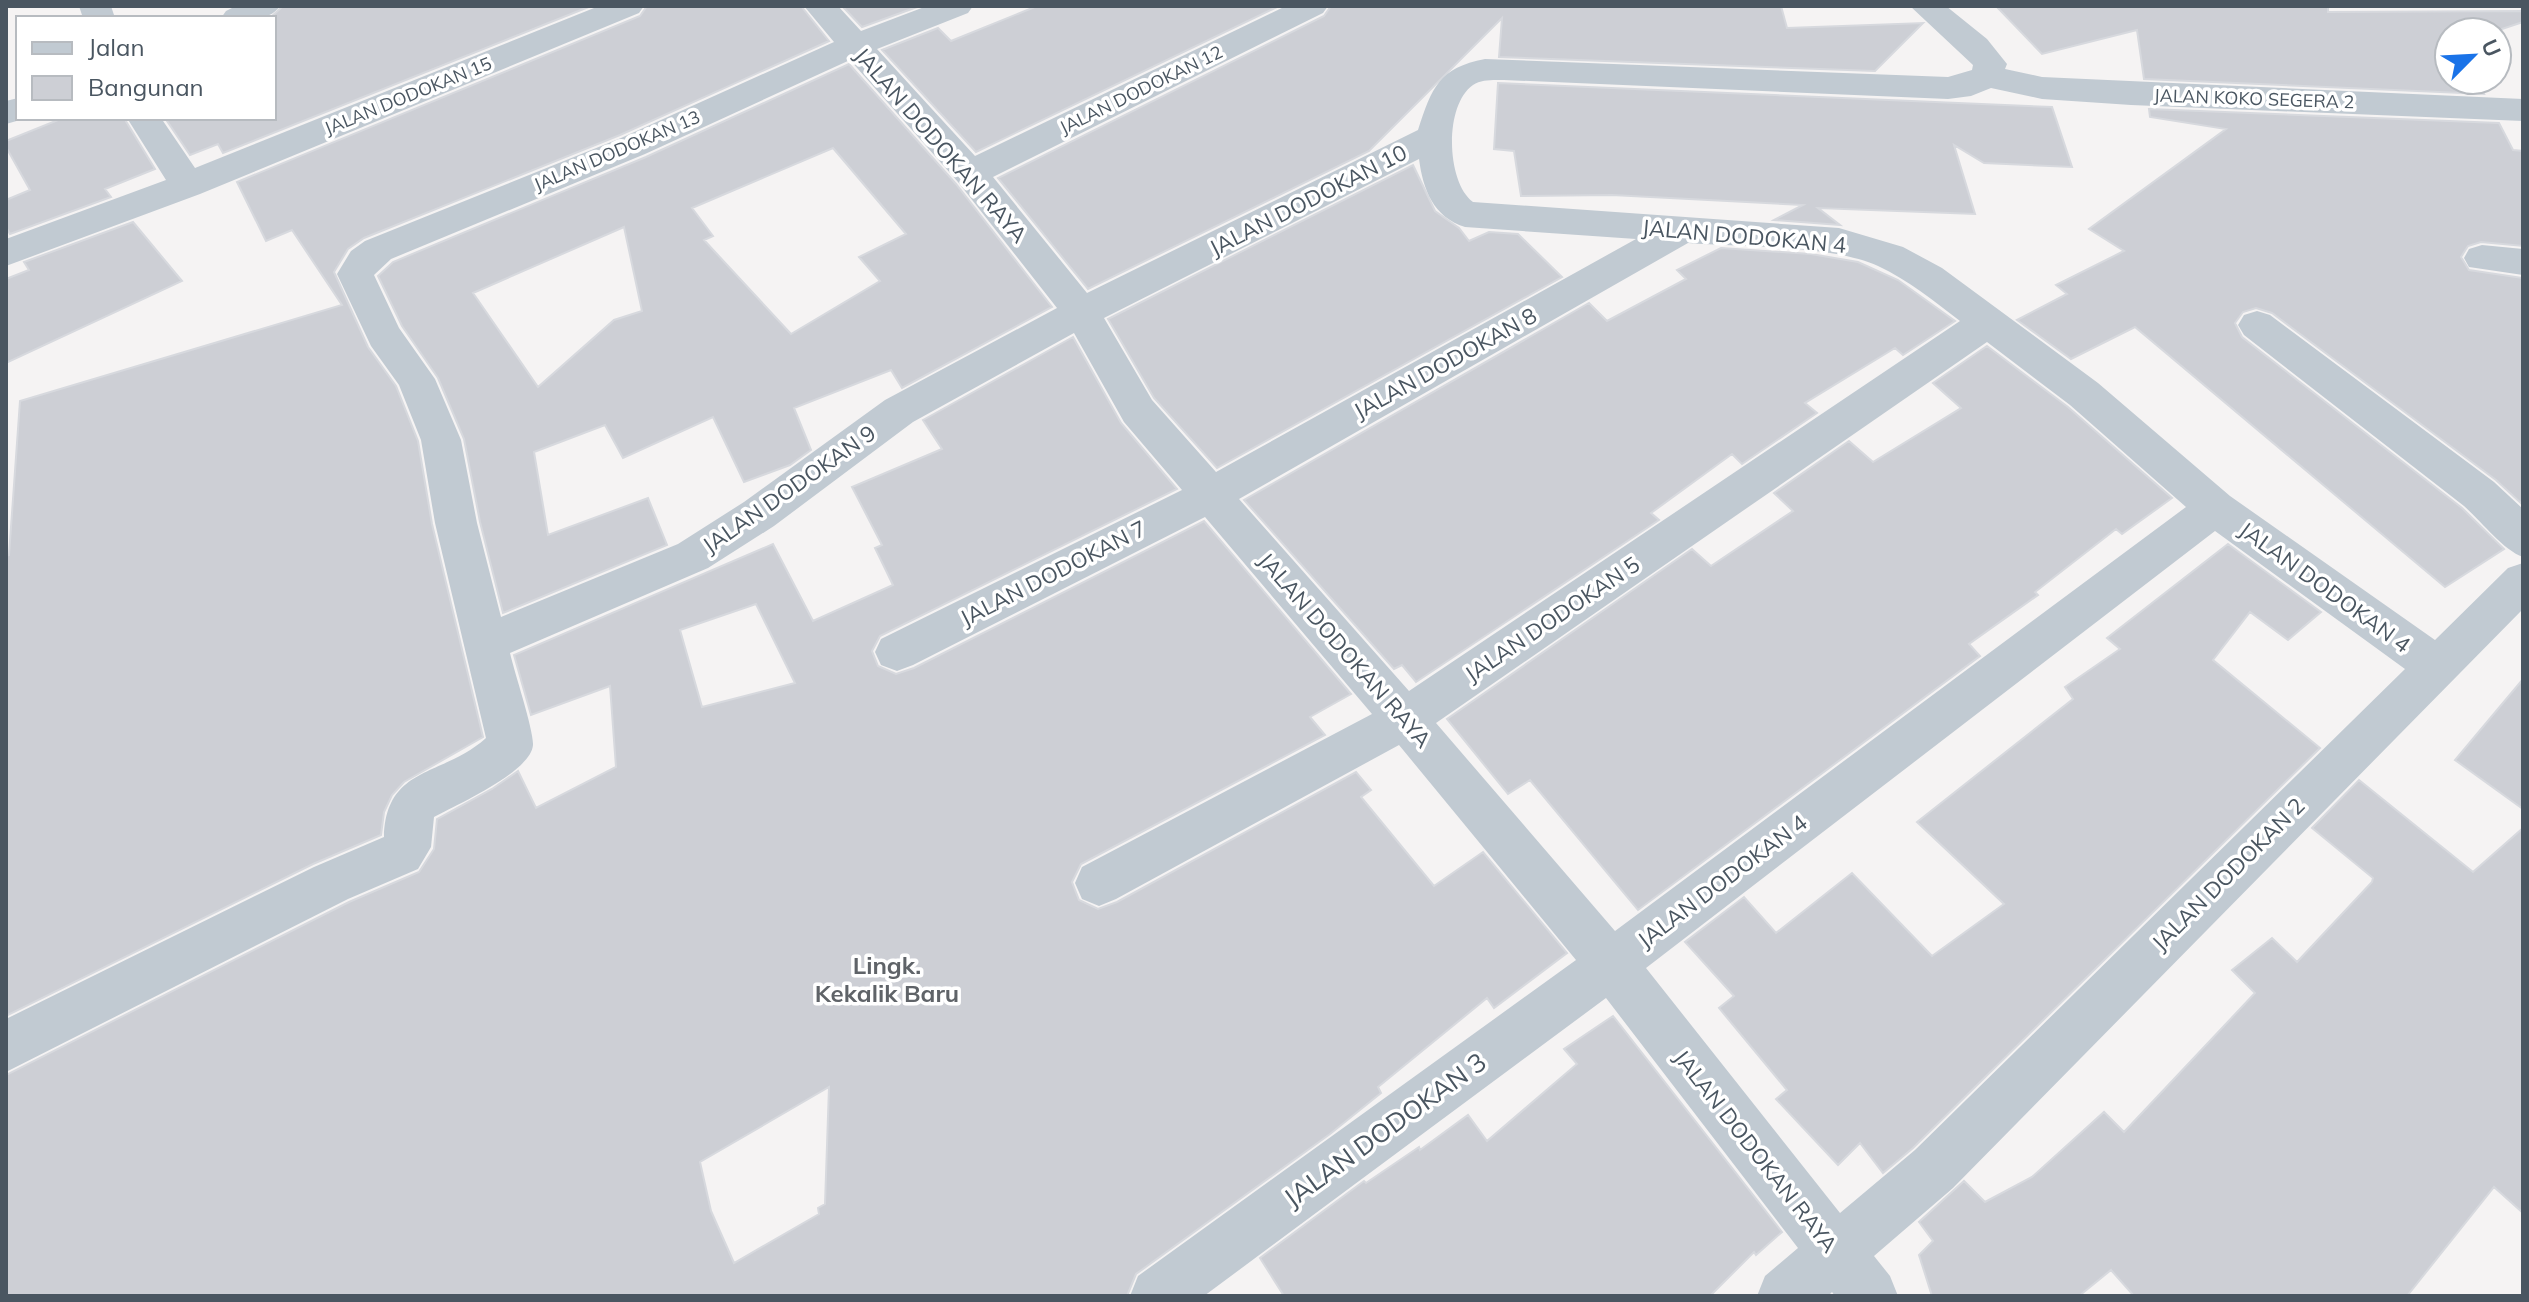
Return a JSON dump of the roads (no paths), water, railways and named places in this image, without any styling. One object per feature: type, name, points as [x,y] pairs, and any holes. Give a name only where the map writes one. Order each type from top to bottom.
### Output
[{"type":"street","points":[[242,16],[264,6]]},
{"type":"street","name":"JALAN DODOKAN 15","points":[[6,253],[188,185],[578,15],[628,6]]},
{"type":"street","name":"JALAN DODOKAN RAYA","points":[[820,6],[970,173],[1082,314],[1138,411],[1405,719],[1611,964],[1870,1296]]},
{"type":"street","name":"JALAN DODOKAN 13","points":[[486,643],[456,523],[441,440],[416,379],[384,336],[355,274],[364,260],[378,250],[633,146],[854,46],[957,6]]},
{"type":"street","name":"JALAN DODOKAN 12","points":[[970,173],[1312,6]]},
{"type":"street","points":[[1926,6],[1990,64],[1979,80]]},
{"type":"street","name":"JALAN DODOKAN 10","points":[[1082,314],[1433,137],[1447,93],[1456,78],[1483,69],[1504,69]]},
{"type":"street","name":"JALAN KOKO SEGERA 2","points":[[1504,69],[1948,88],[1979,80],[2131,94],[2523,110]]},
{"type":"street","points":[[145,120],[188,185]]},
{"type":"street","name":"JALAN DODOKAN 4","points":[[1433,137],[1445,194],[1457,210],[1465,214],[1839,241],[1890,256],[1929,278],[2084,394],[2215,508],[2436,666]]},
{"type":"street","name":"JALAN DODOKAN 8","points":[[1210,495],[1680,231]]},
{"type":"street","points":[[2482,258],[2523,262]]},
{"type":"street","name":"JALAN DODOKAN 9","points":[[486,643],[693,556],[725,538],[908,405],[1082,314]]},
{"type":"street","name":"JALAN DODOKAN 5","points":[[1099,883],[1405,719],[1986,323]]},
{"type":"street","points":[[2257,325],[2479,494],[2512,524],[2523,540]]},
{"type":"street","name":"JALAN DODOKAN 7","points":[[897,652],[1210,495]]},
{"type":"street","name":"JALAN DODOKAN 4","points":[[1611,964],[2215,508]]},
{"type":"street","name":"JALAN DODOKAN 2","points":[[1785,1296],[1934,1169],[2523,581]]},
{"type":"street","points":[[6,1046],[331,883],[401,853],[407,847],[408,814],[417,802],[495,759],[510,745],[486,643]]},
{"type":"street","name":"JALAN DODOKAN 3","points":[[1158,1296],[1611,964]]},
{"type":"district","name":"Lingk. Kekalik Baru","points":[[887,980]]}]
